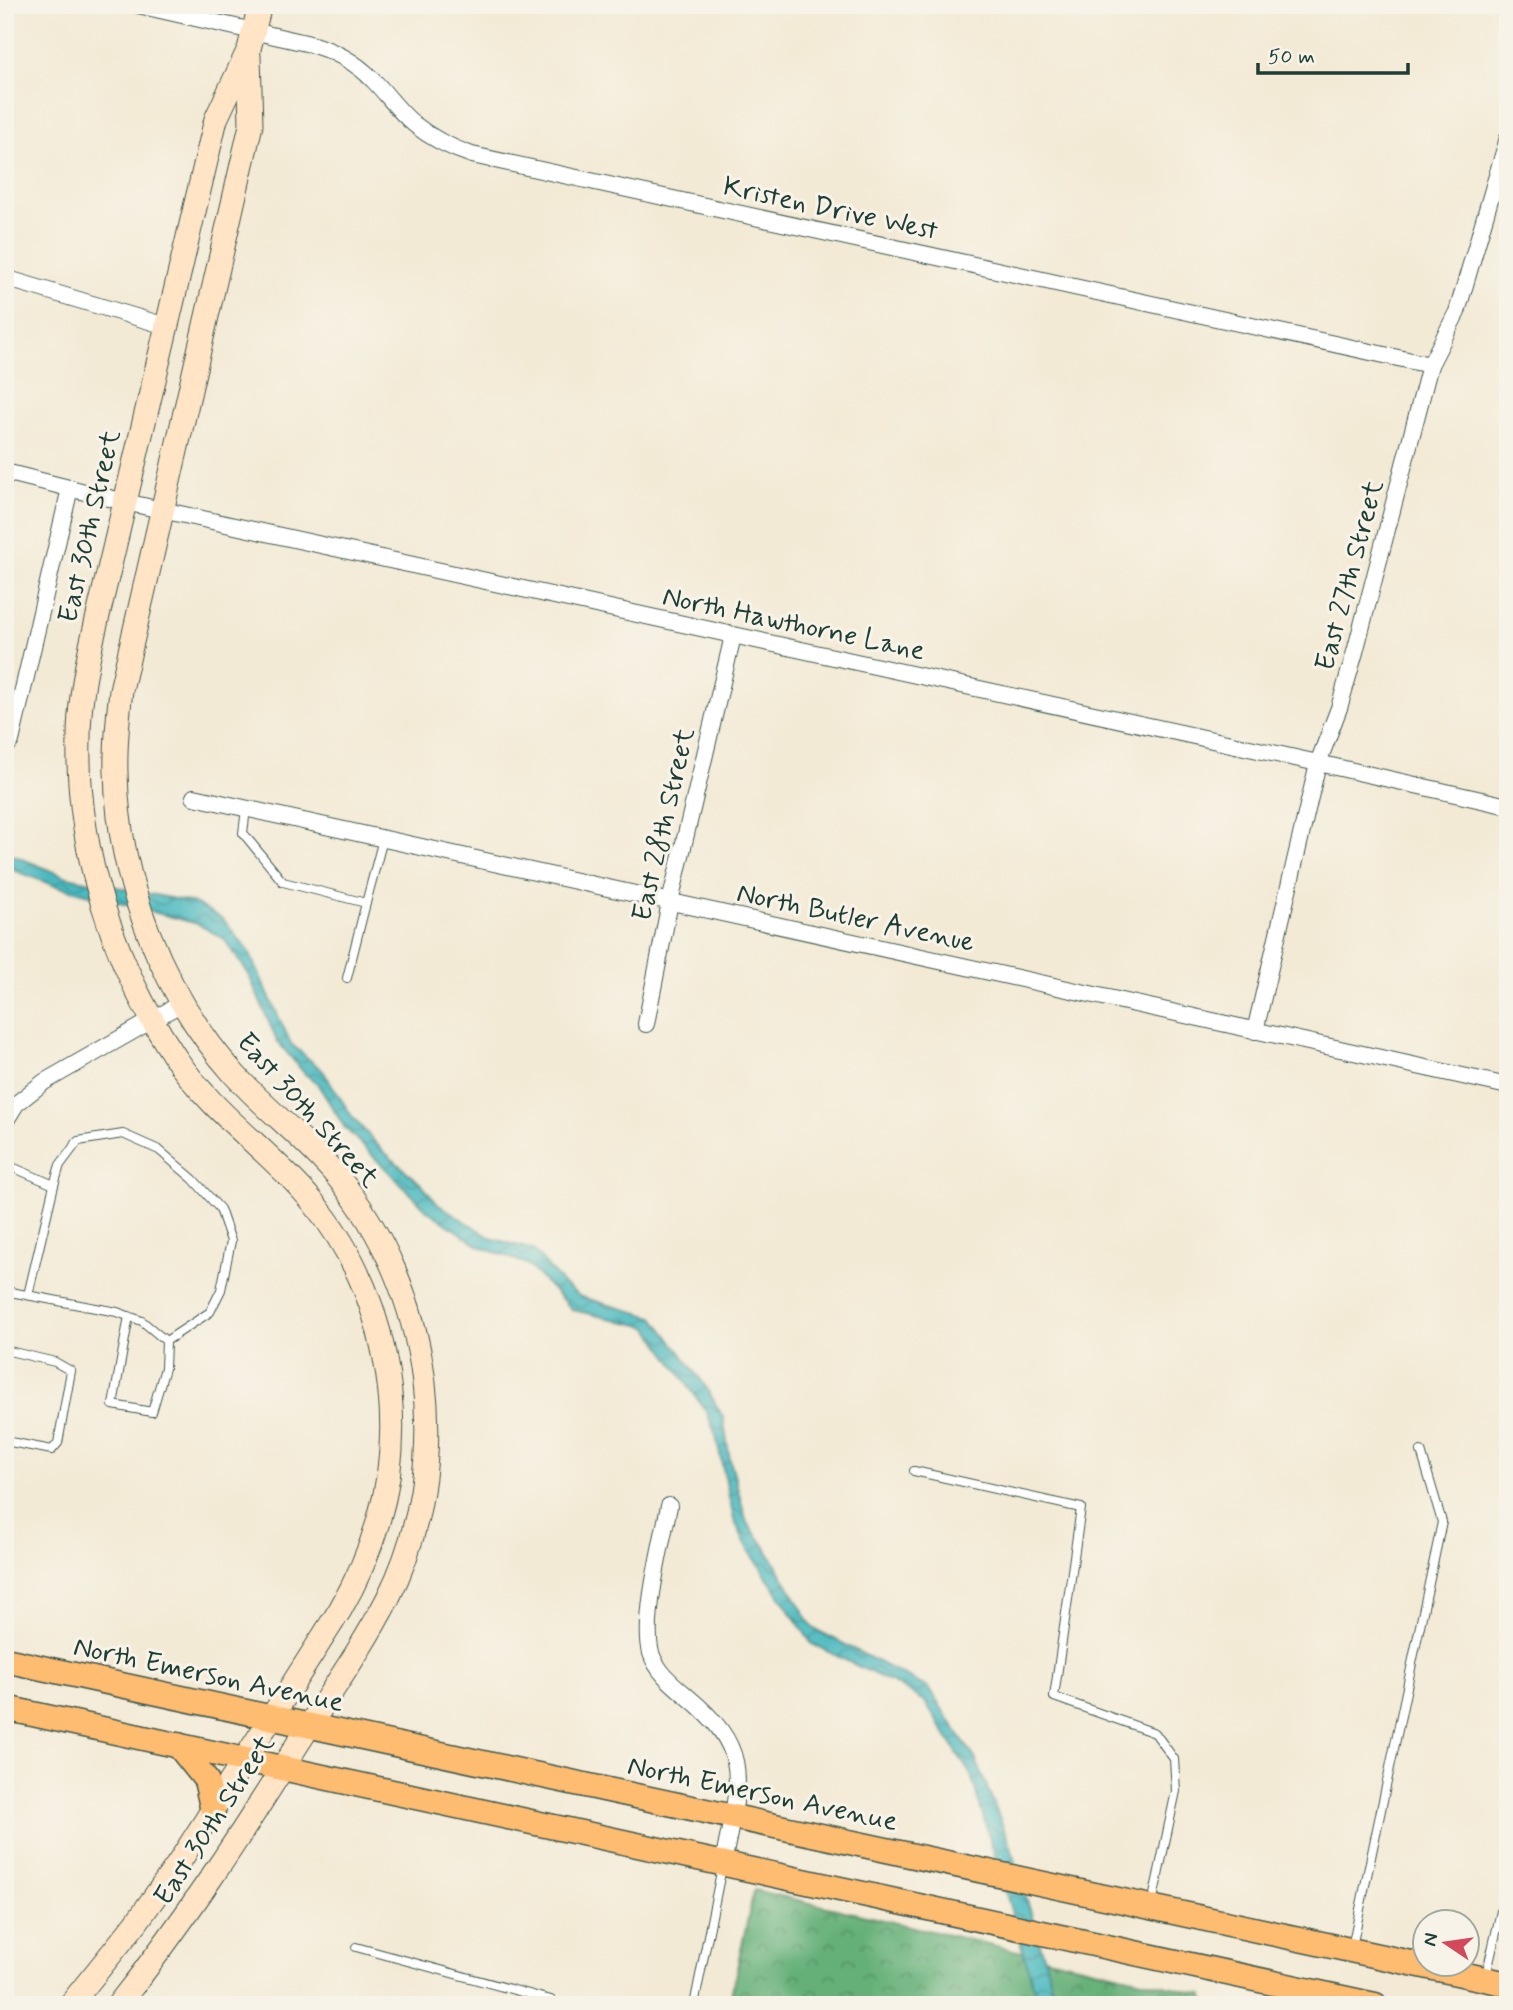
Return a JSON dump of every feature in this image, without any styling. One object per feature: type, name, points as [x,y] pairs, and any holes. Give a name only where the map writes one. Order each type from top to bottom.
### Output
[{"type":"main road","name":"East 30th Street","points":[[71,2005],[136,1923],[213,1811],[357,1579],[379,1520],[386,1489],[391,1405],[383,1351],[360,1278],[325,1219],[296,1184],[221,1114],[176,1059],[152,1019],[108,920],[92,863],[79,770],[80,711],[92,641],[166,326],[216,119],[251,40],[260,5]]},
{"type":"main road","name":"East 30th Street","points":[[118,2005],[193,1907],[389,1597],[408,1548],[421,1497],[427,1443],[423,1369],[409,1311],[392,1264],[356,1200],[310,1147],[232,1072],[206,1040],[182,1003],[148,929],[133,883],[122,830],[116,775],[121,690],[251,125],[251,40]]},
{"type":"main road","name":"North Emerson Avenue","points":[[5,1660],[1497,1982]]},
{"type":"main road","points":[[5,1708],[1375,2005]]},
{"type":"main road","points":[[178,1745],[206,1780],[213,1811]]},
{"type":"street","name":"Kristen Drive West","points":[[138,5],[251,40],[315,45],[348,61],[370,77],[413,123],[436,140],[472,155],[1430,365]]},
{"type":"street","name":"East 27th Street","points":[[1255,1031],[1318,763],[1356,652],[1430,365],[1457,312],[1508,138]]},
{"type":"street","points":[[5,278],[166,326]]},
{"type":"street","name":"North Hawthorne Lane","points":[[5,472],[125,502],[1508,806]]},
{"type":"street","points":[[5,748],[11,741],[70,488]]},
{"type":"street","name":"East 28th Street","points":[[646,1024],[670,902],[733,636]]},
{"type":"street","name":"North Butler Avenue","points":[[194,797],[1508,1086]]},
{"type":"street","points":[[5,1122],[16,1104],[44,1082],[182,1003]]},
{"type":"street","points":[[669,1506],[649,1618],[649,1643],[652,1656],[663,1674],[719,1725],[732,1746],[737,1763],[737,1778],[723,1864]]},
{"type":"lane","points":[[246,809],[243,833],[283,882],[366,903]]},
{"type":"lane","points":[[347,978],[383,839]]},
{"type":"lane","points":[[28,1295],[60,1165],[78,1141],[123,1134],[159,1150],[192,1179],[220,1209],[231,1241],[222,1290],[209,1312],[166,1341]]},
{"type":"lane","points":[[5,1164],[54,1185]]},
{"type":"lane","points":[[5,1291],[117,1312],[142,1321],[166,1341]]},
{"type":"lane","points":[[129,1316],[113,1405],[152,1412],[164,1368],[166,1341]]},
{"type":"lane","points":[[5,1350],[55,1362],[71,1371],[58,1443],[52,1450],[5,1441]]},
{"type":"lane","points":[[1351,1950],[1442,1522],[1421,1451]]},
{"type":"lane","points":[[914,1471],[1081,1508],[1055,1697],[1154,1733],[1174,1759],[1176,1791],[1151,1907]]},
{"type":"lane","points":[[694,2005],[723,1864]]},
{"type":"lane","points":[[1497,1982],[1496,1933],[1508,1881]]},
{"type":"lane","points":[[1496,1933],[1508,1935]]},
{"type":"lane","points":[[356,1947],[551,2000],[553,2005]]},
{"type":"green space","points":[[754,1890],[1203,1994],[1208,2005],[729,2005]]},
{"type":"water","points":[[5,852],[67,877],[194,903],[223,919],[248,950],[291,1044],[323,1071],[353,1118],[437,1203],[491,1238],[533,1250],[564,1285],[581,1297],[654,1317],[704,1384],[723,1417],[730,1460],[747,1523],[765,1546],[813,1628],[928,1688],[976,1760],[1010,1844],[1056,2005],[1039,2005],[971,1775],[925,1702],[901,1687],[812,1644],[749,1550],[734,1520],[716,1436],[707,1413],[648,1327],[573,1310],[527,1264],[479,1246],[428,1211],[345,1128],[317,1083],[305,1074],[277,1041],[248,973],[224,939],[198,924],[53,885],[5,867]]}]
